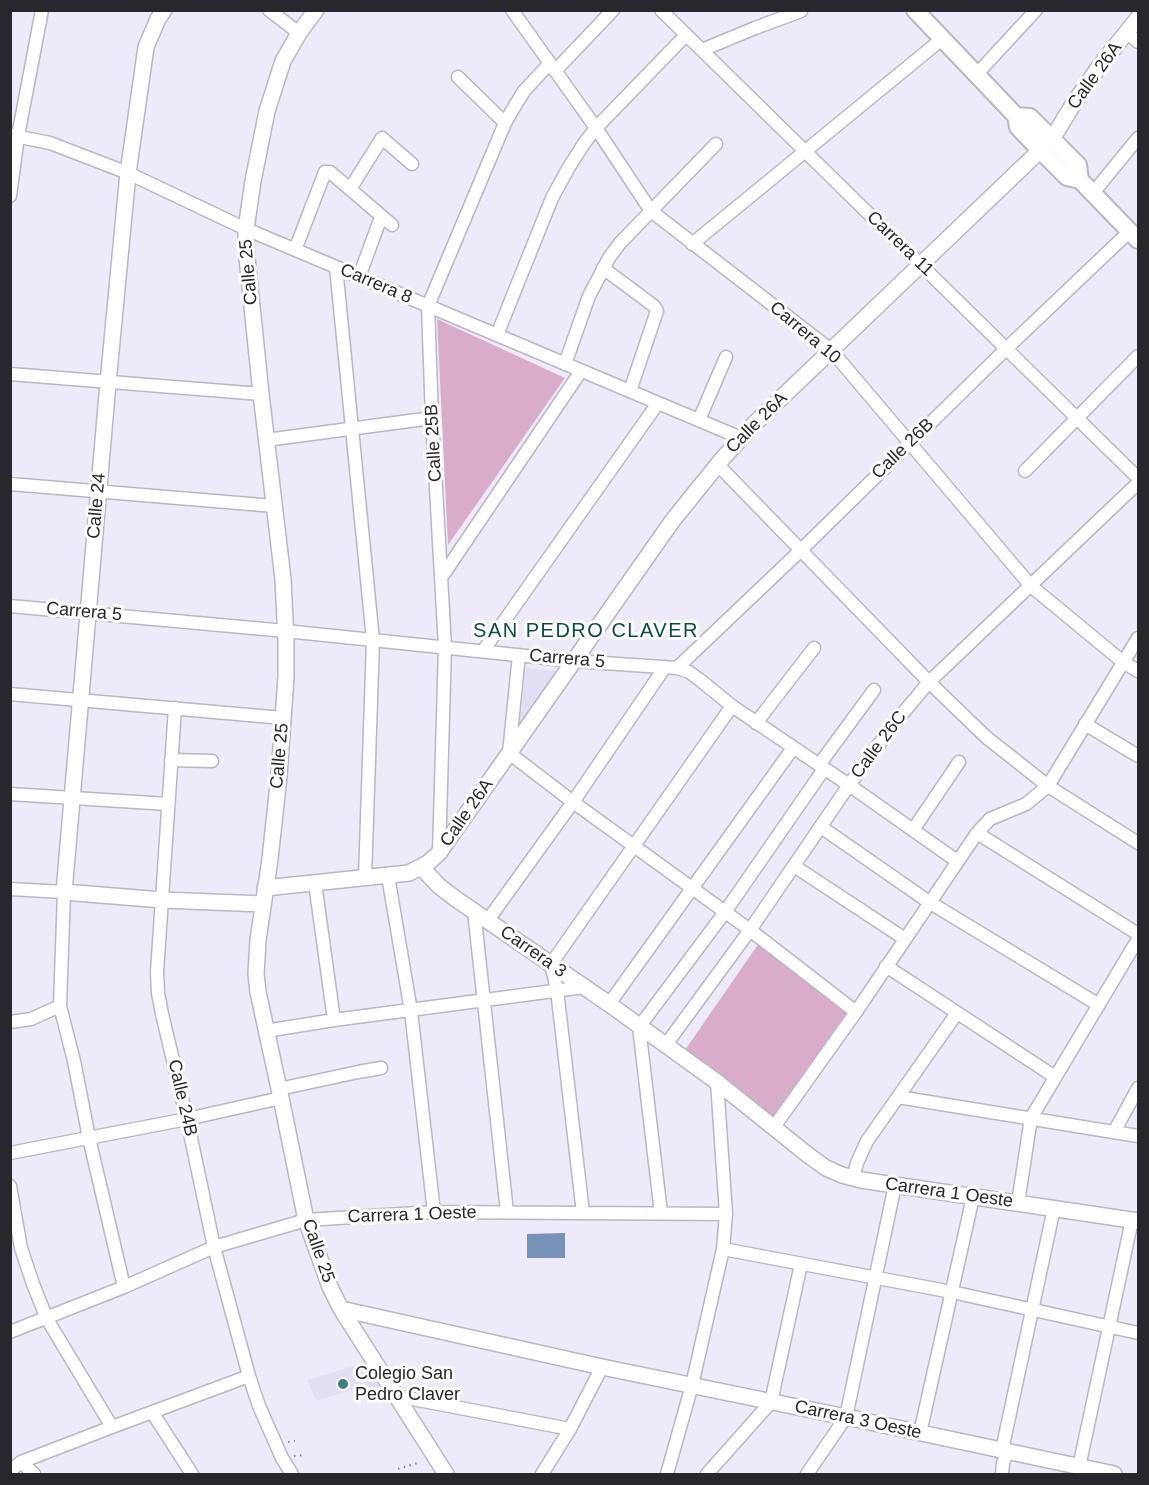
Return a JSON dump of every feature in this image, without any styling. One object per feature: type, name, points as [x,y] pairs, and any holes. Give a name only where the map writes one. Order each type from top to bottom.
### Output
[{"type":"main road","points":[[915,10],[1016,116],[1030,117],[1046,145],[1078,165],[1080,180],[1134,236]]},
{"type":"street","points":[[10,196],[14,135],[42,10]]},
{"type":"street","name":"Calle 24","points":[[124,1287],[60,1006],[64,892],[128,173],[146,47],[164,10]]},
{"type":"street","points":[[270,10],[299,33]]},
{"type":"street","name":"Calle 25","points":[[316,10],[299,33],[284,61],[267,111],[246,229],[246,248],[286,631],[286,677],[279,776],[258,940],[256,974],[265,1031],[306,1220],[330,1287],[341,1309],[446,1474]]},
{"type":"street","name":"Carrera 10","points":[[512,10],[596,128],[651,211],[831,350],[1031,586],[1138,671]]},
{"type":"street","name":"Calle 25B","points":[[439,853],[445,647],[428,306],[505,123],[524,91],[613,10]]},
{"type":"street","name":"Carrera 11","points":[[661,10],[1138,477]]},
{"type":"street","points":[[702,50],[801,10]]},
{"type":"street","points":[[976,75],[1036,10]]},
{"type":"street","name":"Calle 26A","points":[[421,867],[439,853],[673,520],[718,465],[754,424],[1046,145],[1080,94],[1138,18]]},
{"type":"street","points":[[1126,32],[1138,42]]},
{"type":"street","points":[[497,335],[552,198],[569,167],[596,128],[686,35]]},
{"type":"street","points":[[692,244],[942,39]]},
{"type":"street","points":[[458,77],[505,123]]},
{"type":"street","name":"Carrera 8","points":[[14,135],[50,143],[128,173],[246,229],[741,438]]},
{"type":"street","points":[[350,189],[382,138],[412,164]]},
{"type":"street","points":[[1093,193],[1138,138]]},
{"type":"street","points":[[565,364],[589,296],[603,268],[620,243],[716,144]]},
{"type":"street","points":[[295,250],[325,172],[330,172],[392,225]]},
{"type":"street","points":[[359,277],[381,217]]},
{"type":"street","name":"Calle 26B","points":[[488,920],[671,667],[801,550],[1007,348],[1134,236]]},
{"type":"street","points":[[336,267],[373,640],[365,878]]},
{"type":"street","points":[[603,268],[654,306],[657,311],[630,391]]},
{"type":"street","points":[[1025,471],[1138,356]]},
{"type":"street","points":[[699,420],[726,357]]},
{"type":"street","points":[[441,578],[581,370]]},
{"type":"street","points":[[10,374],[261,394]]},
{"type":"street","points":[[483,651],[658,403]]},
{"type":"street","points":[[266,440],[432,418]]},
{"type":"street","points":[[718,465],[929,682],[986,737],[1048,786],[1138,843]]},
{"type":"street","name":"Calle 26C","points":[[665,1046],[750,930],[849,785],[893,725],[929,682],[1138,483]]},
{"type":"street","points":[[10,484],[274,506]]},
{"type":"street","name":"Carrera 5","points":[[10,606],[286,631],[574,661],[671,667],[690,672],[756,723],[957,861]]},
{"type":"street","points":[[774,1128],[977,833],[990,819],[1026,804],[1048,786],[1138,638]]},
{"type":"street","points":[[756,723],[814,648]]},
{"type":"street","points":[[519,655],[509,753],[750,930],[856,1012]]},
{"type":"street","points":[[661,1213],[639,1027],[725,912],[874,690]]},
{"type":"street","points":[[10,694],[283,718]]},
{"type":"street","points":[[583,1213],[557,990],[551,964],[732,706]]},
{"type":"street","name":"Calle 24B","points":[[175,708],[157,972],[158,993],[188,1119],[214,1247],[249,1376],[282,1458],[292,1474]]},
{"type":"street","points":[[1086,724],[1138,756]]},
{"type":"street","points":[[609,1004],[793,748]]},
{"type":"street","points":[[171,760],[212,761]]},
{"type":"street","points":[[913,830],[959,762]]},
{"type":"street","points":[[10,794],[168,804]]},
{"type":"street","points":[[821,827],[929,902],[1099,1005]]},
{"type":"street","points":[[977,833],[1138,934]]},
{"type":"street","points":[[794,866],[905,939]]},
{"type":"street","points":[[10,889],[162,900],[264,896],[315,883],[409,873],[421,867]]},
{"type":"street","name":"Carrera 3","points":[[421,867],[439,886],[474,912],[609,1004],[717,1082],[774,1128]]},
{"type":"street","points":[[388,876],[411,1011],[434,1212]]},
{"type":"street","points":[[315,883],[334,1020]]},
{"type":"street","points":[[474,912],[507,1212]]},
{"type":"street","points":[[1017,1203],[1031,1118],[1138,939]]},
{"type":"street","points":[[886,966],[1055,1077]]},
{"type":"street","points":[[265,1031],[584,987]]},
{"type":"street","points":[[10,1022],[31,1019],[60,1006]]},
{"type":"street","points":[[853,1178],[859,1157],[867,1141],[957,1013]]},
{"type":"street","points":[[10,1154],[188,1119],[358,1072],[381,1068]]},
{"type":"street","points":[[667,1474],[692,1385],[723,1249],[726,1214],[717,1082]]},
{"type":"street","points":[[1114,1132],[1138,1088]]},
{"type":"street","points":[[898,1097],[1138,1136]]},
{"type":"street","name":"Carrera 1 Oeste","points":[[774,1128],[826,1168],[853,1178],[1135,1220]]},
{"type":"street","points":[[807,1474],[846,1417],[895,1185]]},
{"type":"street","points":[[10,1186],[16,1249],[47,1319],[112,1427]]},
{"type":"street","points":[[920,1433],[973,1197]]},
{"type":"street","points":[[995,1474],[1004,1460],[1054,1208]]},
{"type":"street","name":"Carrera 1 Oeste","points":[[10,1332],[124,1287],[214,1247],[306,1220],[434,1212],[726,1214]]},
{"type":"street","points":[[1079,1467],[1135,1220]]},
{"type":"street","points":[[723,1249],[952,1293],[1138,1333]]},
{"type":"street","points":[[707,1474],[771,1402],[801,1264]]},
{"type":"street","name":"Carrera 3 Oeste","points":[[341,1309],[602,1367],[920,1433],[1004,1460],[1079,1467],[1114,1474]]},
{"type":"street","points":[[542,1474],[570,1429],[602,1367]]},
{"type":"street","points":[[10,1471],[21,1462],[249,1376]]},
{"type":"street","points":[[397,1396],[570,1429]]},
{"type":"street","points":[[152,1412],[192,1474]]},
{"type":"street","points":[[21,1462],[34,1474]]},
{"type":"path","points":[[398,1469],[435,1459]]},
{"type":"shaded area","points":[[437,319],[565,378],[448,545]]},
{"type":"shaded area","points":[[526,668],[557,671],[520,723]]},
{"type":"shaded area","points":[[759,943],[851,1014],[774,1118],[683,1053]]},
{"type":"shaded area","name":"Colegio San Pedro Claver","points":[[364,1363],[381,1389],[362,1397],[357,1388],[316,1401],[307,1380]]},
{"type":"water","points":[[565,1233],[565,1258],[527,1258],[527,1234]]},
{"type":"place","name":"Colegio San Pedro Claver","points":[[343,1384]]},
{"type":"district","name":"SAN PEDRO CLAVER","points":[[586,631]]}]
